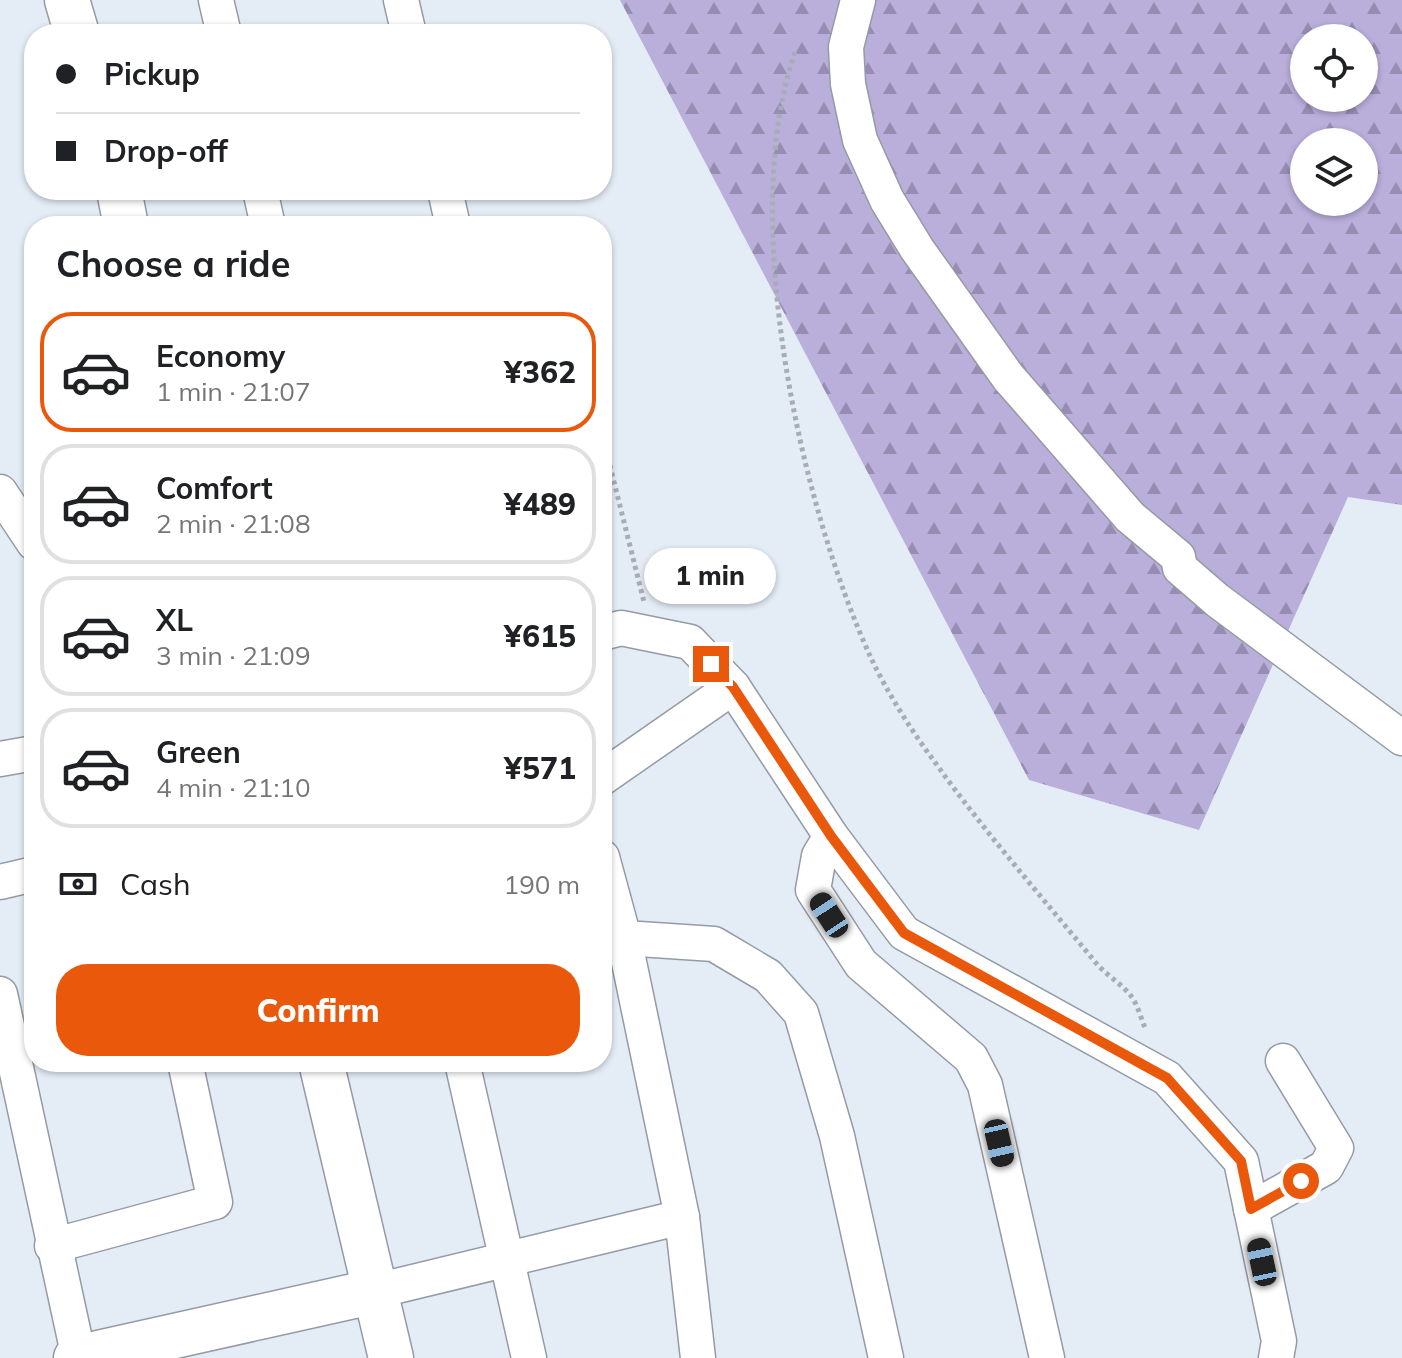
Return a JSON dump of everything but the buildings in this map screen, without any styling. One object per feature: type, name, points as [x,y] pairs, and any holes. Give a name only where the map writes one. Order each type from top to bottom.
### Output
[{"type":"street","points":[[67,0],[74,24]]},
{"type":"street","points":[[216,0],[222,24]]},
{"type":"street","points":[[401,0],[407,24]]},
{"type":"street","points":[[858,0],[846,47],[848,84],[860,140],[887,200],[917,249],[1008,377],[1130,517],[1178,557],[1180,568],[1217,600],[1402,738]]},
{"type":"street","points":[[0,492],[24,528]]},
{"type":"street","points":[[612,630],[621,628],[690,642],[733,687],[831,836],[904,933],[1167,1078],[1241,1161],[1279,1341],[1276,1358]]},
{"type":"street","points":[[612,771],[733,687]]},
{"type":"street","points":[[0,759],[24,755]]},
{"type":"street","points":[[831,836],[819,856],[813,890],[861,964],[971,1058],[985,1085],[1047,1358]]},
{"type":"street","points":[[0,882],[24,876]]},
{"type":"street","points":[[612,894],[682,1217],[698,1358]]},
{"type":"street","points":[[624,938],[714,944],[768,976],[801,1013],[837,1136],[886,1358]]},
{"type":"street","points":[[0,994],[78,1358],[376,1291],[682,1217]]},
{"type":"street","points":[[1251,1209],[1326,1167],[1336,1148],[1283,1061]]},
{"type":"street","points":[[52,1246],[215,1202],[187,1072]]},
{"type":"street","points":[[323,1072],[391,1358]]},
{"type":"street","points":[[464,1072],[529,1358]]},
{"type":"path","points":[[795,52],[783,87],[773,166],[773,262],[793,409],[833,557],[871,659],[932,759],[1007,857],[1099,967],[1131,996],[1167,1078]]},
{"type":"path","points":[[612,475],[651,634]]},
{"type":"green space","points":[[620,0],[1402,0],[1402,505],[1348,497],[1199,830],[1029,780]]},
{"type":"route","points":[[711,664],[733,687],[831,836],[904,933],[989,983],[1167,1078],[1241,1161],[1251,1209],[1301,1181]]}]
